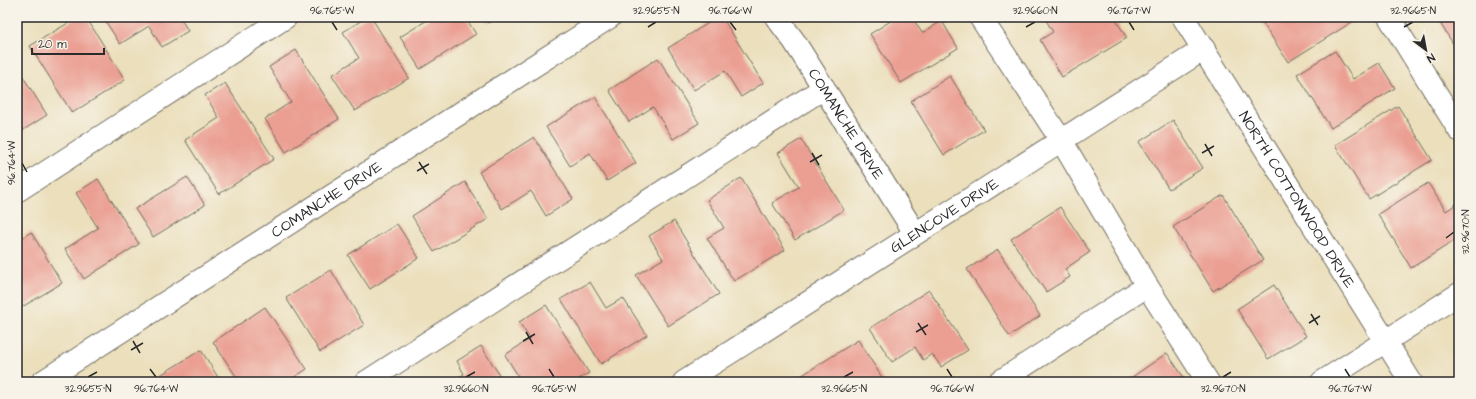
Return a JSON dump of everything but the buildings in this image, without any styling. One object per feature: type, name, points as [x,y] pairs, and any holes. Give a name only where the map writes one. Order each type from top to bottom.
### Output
[{"type":"street","points":[[17,191],[286,17]]},
{"type":"street","name":"COMANCHE DRIVE","points":[[42,382],[610,17]]},
{"type":"street","name":"COMANCHE DRIVE","points":[[776,17],[794,41],[915,233]]},
{"type":"street","points":[[980,17],[1061,140],[1147,286],[1208,382]]},
{"type":"street","name":"NORTH COTTONWOOD DRIVE","points":[[1183,17],[1411,382]]},
{"type":"street","points":[[1389,17],[1459,130]]},
{"type":"street","name":"GLENCOVE DRIVE","points":[[684,382],[1204,49]]},
{"type":"street","points":[[366,382],[824,88]]},
{"type":"street","points":[[999,382],[1147,286]]},
{"type":"street","points":[[1322,382],[1459,294]]}]
